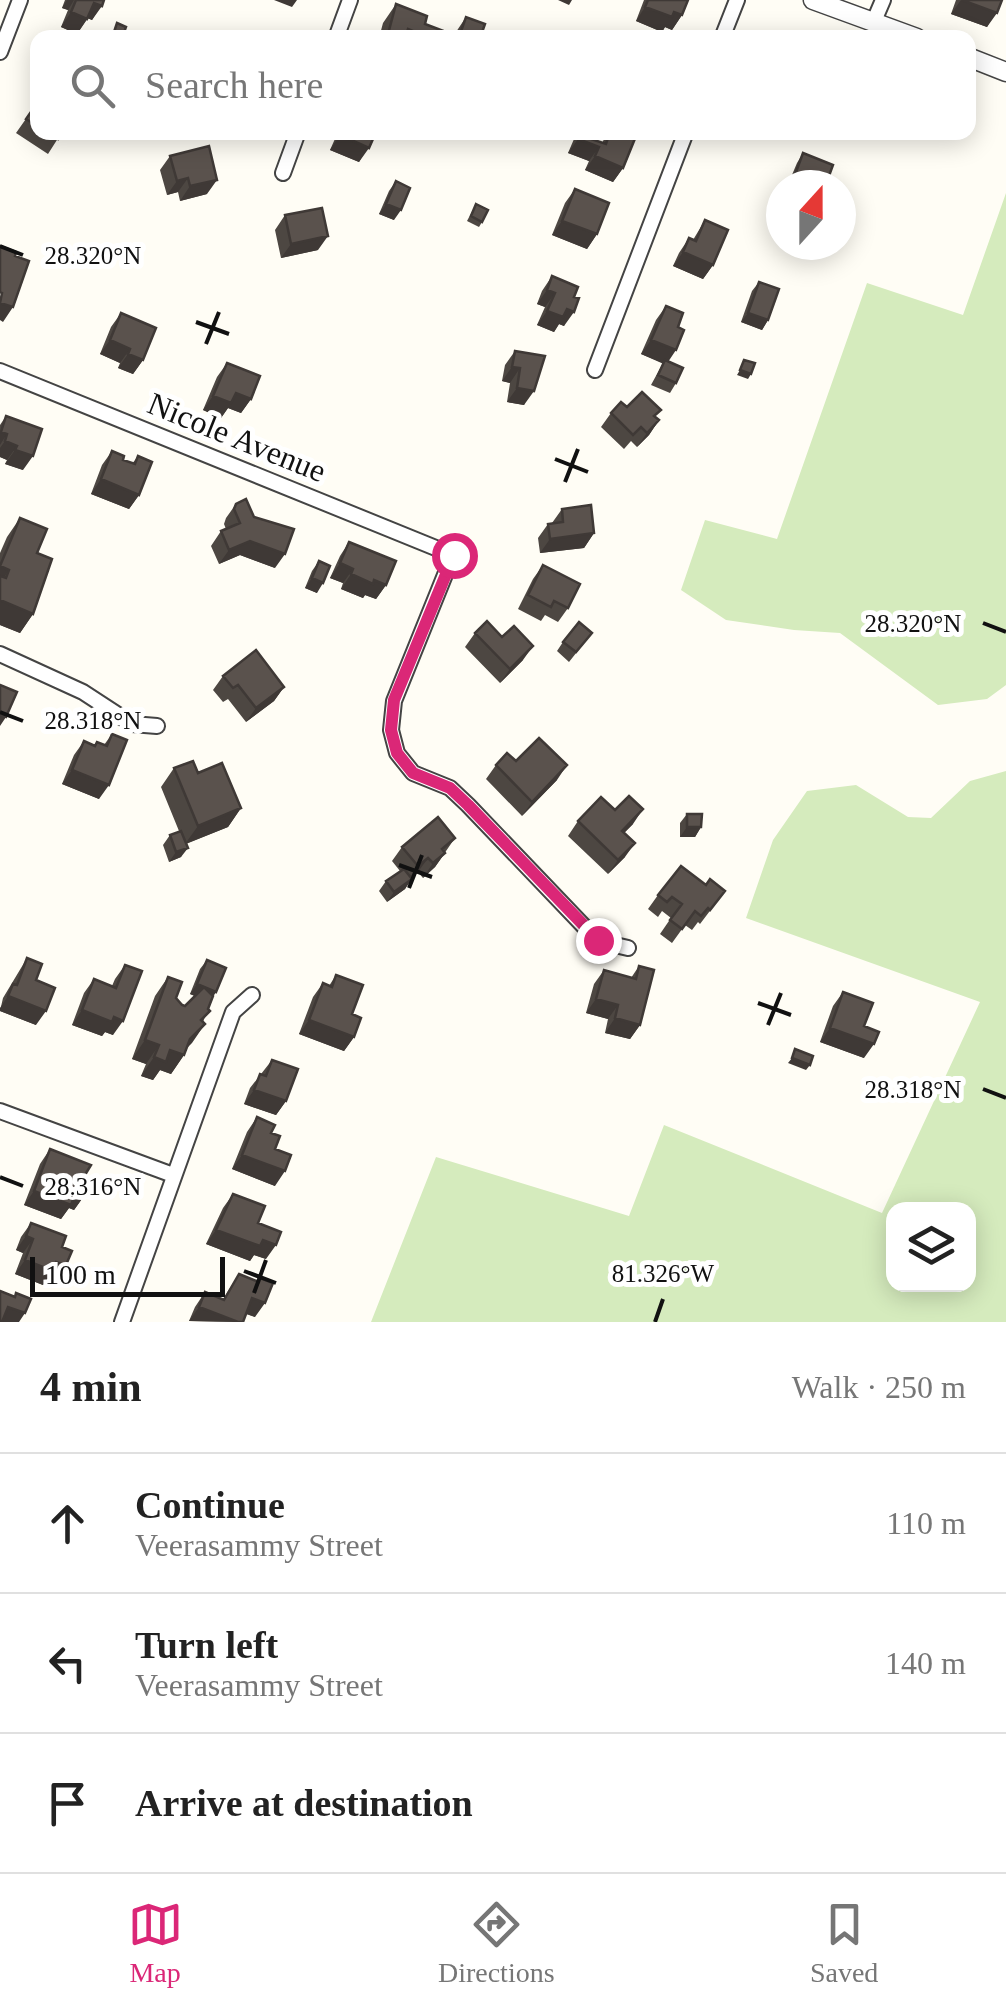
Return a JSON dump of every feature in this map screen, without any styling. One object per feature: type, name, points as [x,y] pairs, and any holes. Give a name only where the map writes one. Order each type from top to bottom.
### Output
[{"type":"street","points":[[0,52],[20,0]]},
{"type":"street","points":[[339,30],[350,0]]},
{"type":"street","points":[[725,30],[737,0]]},
{"type":"street","points":[[812,0],[897,30]]},
{"type":"street","points":[[874,21],[883,0]]},
{"type":"street","points":[[976,60],[1006,72]]},
{"type":"street","points":[[283,173],[295,140]]},
{"type":"street","points":[[595,370],[683,140]]},
{"type":"street","name":"Nicole Avenue","points":[[0,370],[454,555],[394,700],[391,730],[397,753],[413,773],[450,788],[459,796],[598,940],[628,948]]},
{"type":"street","points":[[0,654],[83,692],[132,724],[158,726]]},
{"type":"street","points":[[122,1322],[234,1012],[252,996]]},
{"type":"street","points":[[0,1111],[173,1175]]},
{"type":"green space","points":[[1006,193],[1006,685],[987,699],[938,705],[840,633],[726,620],[681,590],[705,520],[777,539],[867,283],[963,315]]},
{"type":"green space","points":[[1006,771],[1006,1322],[371,1322],[436,1157],[629,1216],[664,1125],[882,1213],[886,1204],[886,1292],[976,1292],[976,1202],[887,1202],[980,1002],[746,918],[773,840],[807,791],[856,785],[908,817],[931,818],[970,781]]},
{"type":"building","points":[[76,0],[104,0],[102,6],[94,3],[87,19],[71,12]]},
{"type":"building","points":[[648,0],[688,0],[682,15],[674,12],[672,17],[645,7]]},
{"type":"building","points":[[962,0],[1002,0],[997,13]]},
{"type":"building","points":[[396,4],[427,16],[425,24],[441,30],[408,29],[389,30]]},
{"type":"building","points":[[466,17],[485,24],[483,30],[461,30]]},
{"type":"building","points":[[351,140],[372,140],[369,148]]},
{"type":"building","points":[[581,140],[606,144],[607,140],[634,140],[623,168],[595,156],[599,147]]},
{"type":"building","points":[[209,146],[217,180],[190,186],[188,178],[177,181],[170,156]]},
{"type":"building","points":[[803,153],[833,165],[831,170],[797,170]]},
{"type":"building","points":[[396,181],[410,188],[401,210],[386,204]]},
{"type":"building","points":[[575,189],[609,203],[597,234],[562,221]]},
{"type":"building","points":[[476,204],[488,210],[482,222],[471,216]]},
{"type":"building","points":[[322,208],[328,236],[291,244],[285,215]]},
{"type":"building","points":[[705,220],[728,230],[713,265],[683,252],[689,238],[696,241]]},
{"type":"building","points":[[0,246],[29,261],[13,307],[0,303]]},
{"type":"building","points":[[552,276],[578,287],[574,312],[567,309],[563,317],[547,311],[555,293],[547,290]]},
{"type":"building","points":[[759,282],[779,289],[768,320],[748,313]]},
{"type":"building","points":[[666,306],[683,313],[678,327],[684,330],[676,350],[651,340]]},
{"type":"building","points":[[121,313],[156,328],[143,360],[110,340]]},
{"type":"building","points":[[515,351],[545,356],[534,391],[517,388],[520,368],[512,367]]},
{"type":"building","points":[[665,360],[683,368],[676,383],[658,375]]},
{"type":"building","points":[[744,360],[755,363],[751,374],[740,370]]},
{"type":"building","points":[[227,363],[260,376],[251,399],[236,393],[231,403],[213,396]]},
{"type":"building","points":[[642,392],[661,410],[654,416],[659,420],[647,433],[641,427],[633,435],[611,413],[621,402],[627,407]]},
{"type":"building","points":[[6,416],[42,429],[33,456],[15,450],[17,446],[5,441],[7,434],[1,432]]},
{"type":"building","points":[[112,451],[135,464],[138,456],[152,462],[139,495],[101,479]]},
{"type":"building","points":[[246,499],[254,517],[294,529],[285,554],[250,541],[229,550],[221,531],[240,523],[234,509]]},
{"type":"building","points":[[591,505],[594,533],[550,539],[548,524],[563,522],[562,509]]},
{"type":"building","points":[[20,518],[47,529],[37,553],[52,559],[33,614],[0,600],[0,576],[6,578],[9,570],[0,566]]},
{"type":"building","points":[[349,542],[396,561],[386,585],[351,574],[353,569],[340,563]]},
{"type":"building","points":[[319,561],[330,566],[323,583],[312,578]]},
{"type":"building","points":[[543,565],[580,584],[568,608],[554,601],[551,607],[528,595]]},
{"type":"building","points":[[487,621],[502,637],[514,626],[533,646],[510,669],[475,633]]},
{"type":"building","points":[[579,622],[592,633],[576,652],[563,642]]},
{"type":"building","points":[[256,650],[284,687],[256,708],[238,685],[233,688],[223,676]]},
{"type":"building","points":[[0,685],[17,692],[6,717],[0,715]]},
{"type":"building","points":[[112,734],[127,740],[109,785],[72,770],[84,741],[107,746]]},
{"type":"building","points":[[539,738],[567,765],[532,802],[496,765],[507,753],[516,761]]},
{"type":"building","points":[[193,761],[198,773],[222,763],[241,808],[198,826],[174,768]]},
{"type":"building","points":[[629,796],[643,809],[622,831],[635,843],[618,860],[578,821],[601,797],[615,810]]},
{"type":"building","points":[[687,814],[702,814],[701,827],[687,827]]},
{"type":"building","points":[[438,817],[455,838],[433,863],[428,858],[418,866],[402,847]]},
{"type":"building","points":[[181,831],[188,848],[176,852],[170,835]]},
{"type":"building","points":[[681,866],[706,885],[710,879],[725,891],[701,916],[695,911],[682,929],[670,920],[682,904],[672,897],[667,902],[658,895]]},
{"type":"building","points":[[404,869],[412,879],[394,892],[386,881]]},
{"type":"building","points":[[27,958],[42,964],[36,980],[55,988],[46,1011],[8,996],[13,984],[17,985]]},
{"type":"building","points":[[207,960],[226,968],[216,992],[197,984]]},
{"type":"building","points":[[125,965],[142,971],[123,1021],[114,1017],[112,1022],[82,1010],[94,979],[116,988]]},
{"type":"building","points":[[639,966],[654,970],[640,1025],[615,1018],[618,1005],[596,999],[604,970],[636,979]]},
{"type":"building","points":[[336,975],[363,985],[352,1014],[361,1018],[354,1037],[309,1020],[323,983],[332,987]]},
{"type":"building","points":[[168,977],[182,982],[176,998],[182,1005],[204,987],[213,996],[210,1011],[201,1020],[205,1024],[190,1039],[184,1055],[170,1050],[166,1062],[154,1057],[159,1045],[145,1040]]},
{"type":"building","points":[[843,992],[873,1003],[864,1026],[879,1032],[874,1044],[830,1028]]},
{"type":"building","points":[[795,1049],[813,1056],[810,1065],[792,1058]]},
{"type":"building","points":[[272,1060],[298,1069],[286,1101],[254,1090],[260,1074],[266,1076]]},
{"type":"building","points":[[257,1117],[275,1125],[271,1133],[280,1136],[275,1149],[291,1155],[285,1171],[242,1155]]},
{"type":"building","points":[[50,1149],[91,1165],[80,1183],[87,1186],[84,1196],[76,1192],[71,1205],[34,1191]]},
{"type":"building","points":[[233,1194],[265,1206],[258,1223],[281,1232],[276,1245],[263,1240],[260,1246],[216,1230]]},
{"type":"building","points":[[31,1223],[66,1236],[62,1247],[72,1251],[66,1265],[56,1262],[53,1271],[25,1260],[33,1239],[26,1236]]},
{"type":"building","points":[[239,1274],[273,1283],[265,1303],[252,1298],[243,1322],[199,1307],[205,1292],[224,1300]]},
{"type":"building","points":[[0,1291],[31,1299],[25,1313],[8,1307],[0,1322]]},
{"type":"route","points":[[454,555],[394,700],[391,730],[397,753],[413,773],[450,788],[598,940]]}]
